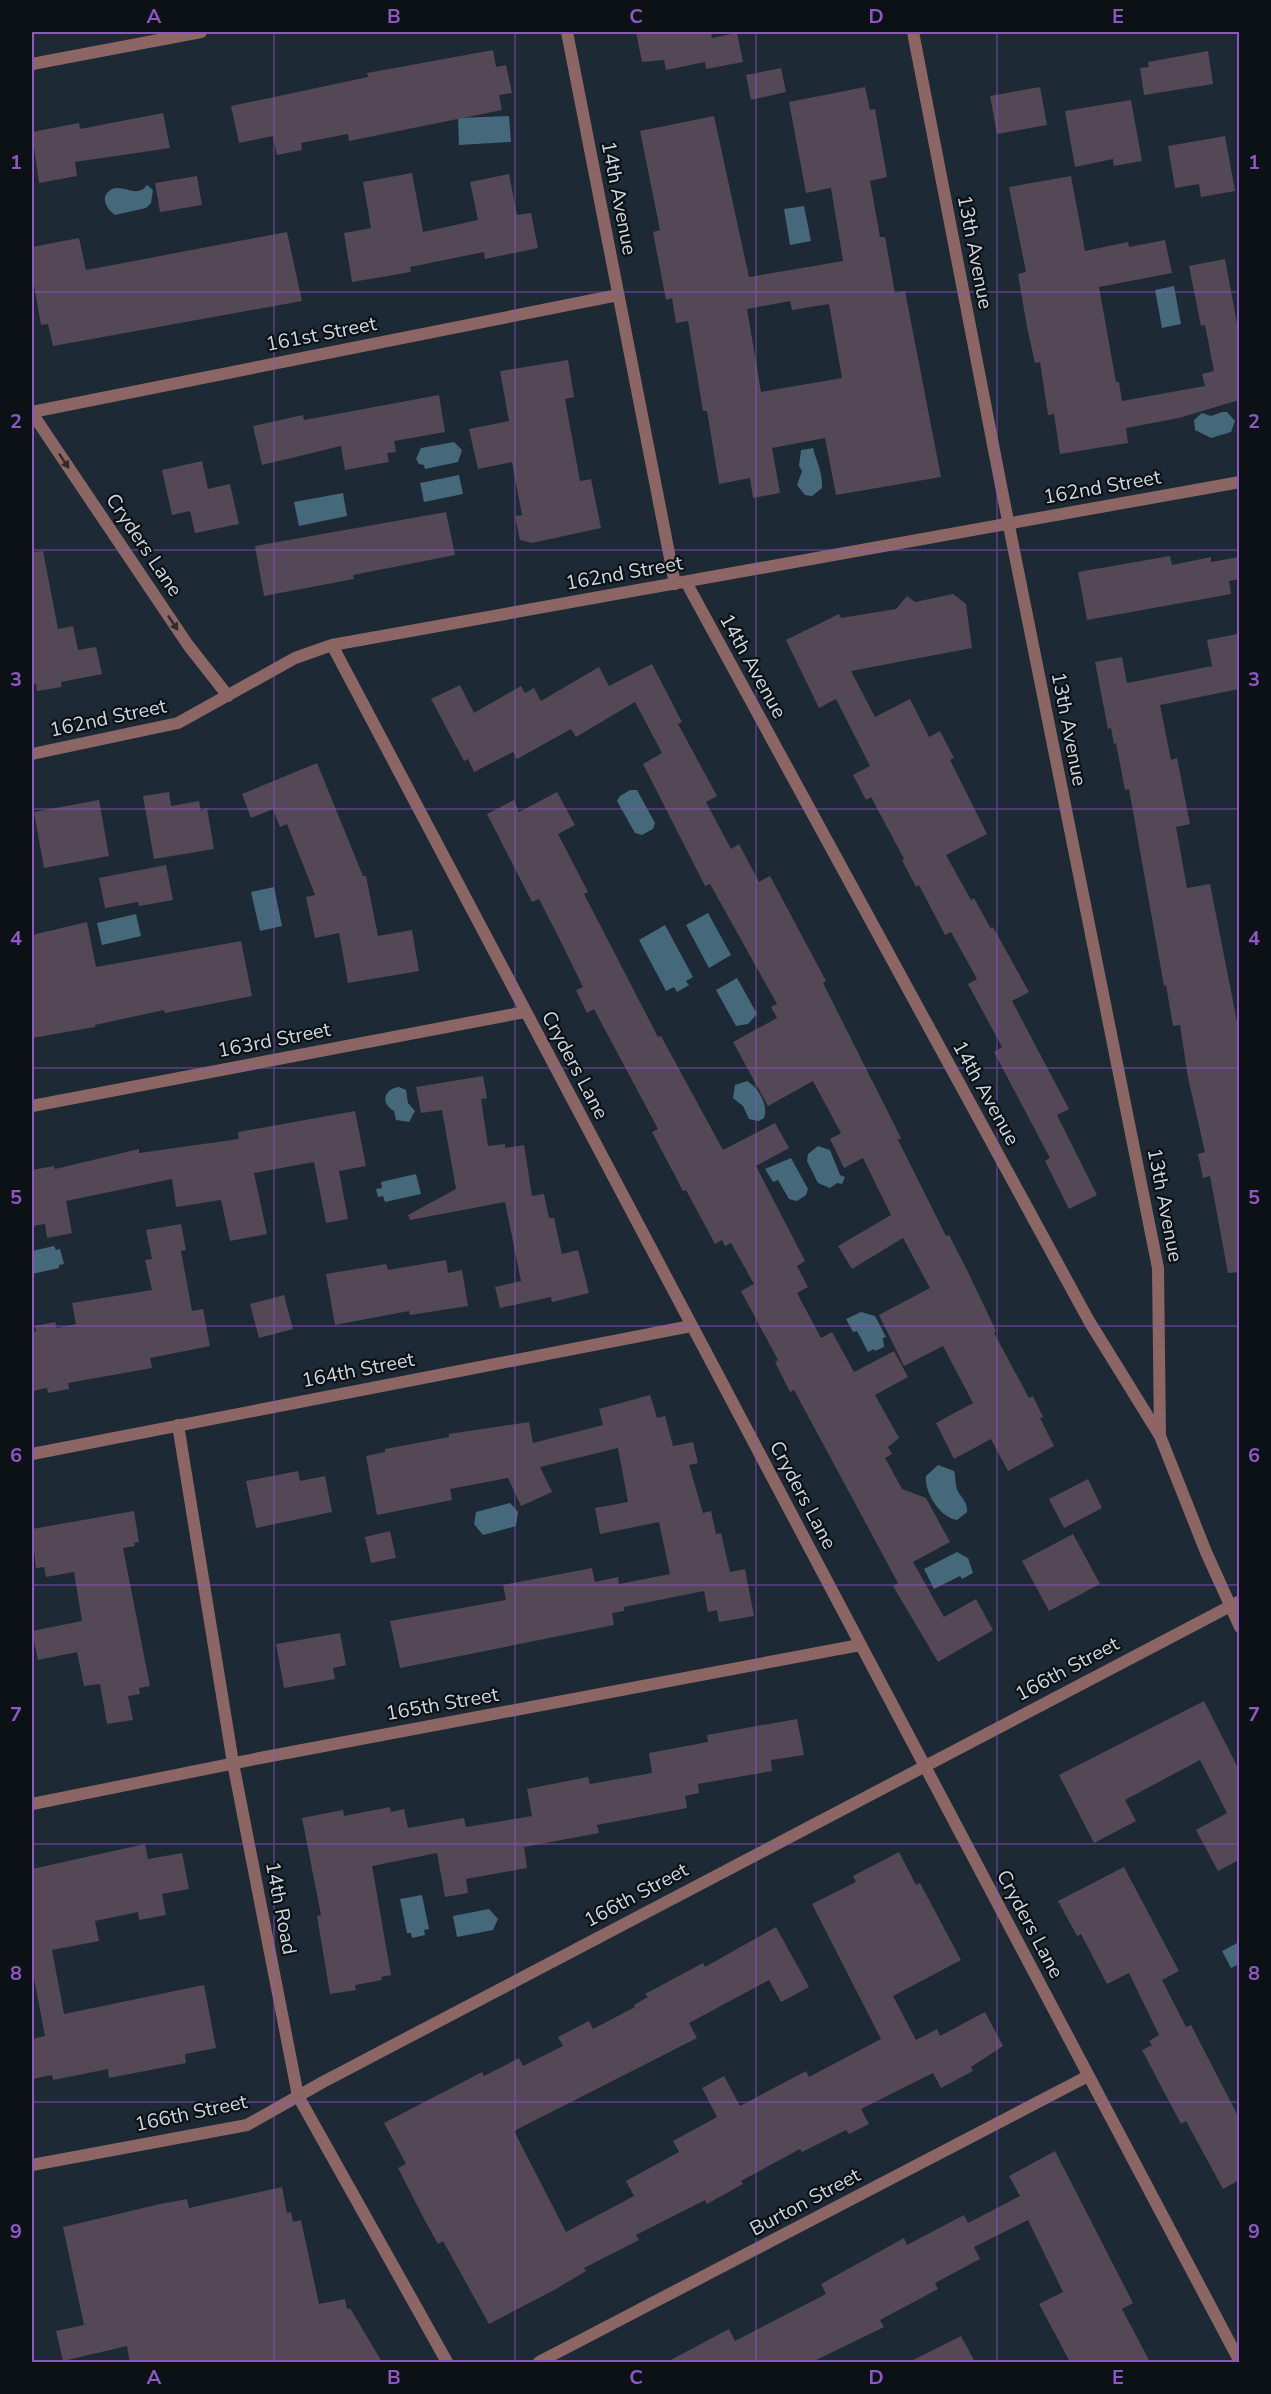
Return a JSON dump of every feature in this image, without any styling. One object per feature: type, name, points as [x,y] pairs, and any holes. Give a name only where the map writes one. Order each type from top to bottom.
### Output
[{"type":"street","points":[[32,64],[201,32]]},
{"type":"street","name":"14th Avenue","points":[[567,32],[618,295],[680,583],[1089,1321],[1160,1436],[1234,1603],[1239,1627]]},
{"type":"street","name":"13th Avenue","points":[[913,32],[1008,524],[1158,1268],[1160,1436]]},
{"type":"street","name":"161st Street","points":[[32,412],[618,295]]},
{"type":"street","name":"Cryders Lane","points":[[32,412],[189,645],[228,696]]},
{"type":"street","name":"162nd Street","points":[[32,754],[178,723],[295,658],[332,645],[1239,482]]},
{"type":"street","name":"Cryders Lane","points":[[332,645],[1239,2362]]},
{"type":"street","name":"163rd Street","points":[[32,1106],[525,1012]]},
{"type":"street","name":"164th Street","points":[[32,1454],[691,1326]]},
{"type":"street","name":"14th Road","points":[[178,1425],[232,1763],[298,2096],[447,2362]]},
{"type":"street","name":"166th Street","points":[[32,2165],[248,2125],[298,2096],[1234,1603]]},
{"type":"street","name":"165th Street","points":[[32,1804],[232,1763],[860,1645]]},
{"type":"street","name":"Burton Street","points":[[539,2362],[1088,2076]]},
{"type":"water","points":[[509,116],[511,142],[459,145],[458,118]]},
{"type":"water","points":[[147,185],[153,190],[151,203],[146,208],[115,215],[105,202],[106,195],[112,189],[139,191]]},
{"type":"water","points":[[804,206],[811,241],[790,245],[784,209]]},
{"type":"water","points":[[1174,286],[1181,324],[1162,328],[1155,290]]},
{"type":"water","points":[[1227,412],[1235,421],[1231,432],[1211,438],[1195,430],[1194,420],[1202,413],[1211,416]]},
{"type":"water","points":[[454,442],[462,450],[458,462],[425,469],[424,465],[419,464],[416,459],[421,448]]},
{"type":"water","points":[[813,448],[822,488],[812,496],[805,495],[797,485],[802,471],[799,466],[801,450]]},
{"type":"water","points":[[459,475],[463,494],[424,502],[420,483]]},
{"type":"water","points":[[343,493],[347,516],[299,526],[294,502]]},
{"type":"water","points":[[630,790],[637,790],[655,823],[653,829],[642,835],[635,833],[617,801],[620,796]]},
{"type":"water","points":[[274,887],[282,926],[260,931],[251,892]]},
{"type":"water","points":[[708,913],[731,955],[709,968],[686,925]]},
{"type":"water","points":[[136,914],[141,936],[102,945],[97,923]]},
{"type":"water","points":[[665,925],[693,977],[686,981],[689,985],[677,992],[674,987],[666,991],[639,940]]},
{"type":"water","points":[[737,978],[757,1014],[748,1024],[736,1026],[716,990]]},
{"type":"water","points":[[747,1081],[759,1092],[764,1103],[764,1118],[759,1121],[749,1119],[743,1106],[733,1098],[735,1085]]},
{"type":"water","points":[[399,1087],[406,1090],[408,1103],[415,1111],[409,1122],[396,1120],[394,1111],[385,1100],[390,1090]]},
{"type":"water","points":[[818,1146],[830,1150],[840,1175],[845,1177],[842,1184],[837,1183],[830,1188],[818,1183],[807,1161],[808,1154]]},
{"type":"water","points":[[791,1158],[808,1189],[806,1195],[797,1201],[789,1199],[778,1180],[773,1182],[765,1169]]},
{"type":"water","points":[[416,1174],[421,1194],[385,1202],[383,1196],[378,1197],[376,1189],[382,1188],[381,1182]]},
{"type":"water","points":[[54,1246],[56,1250],[60,1249],[64,1264],[59,1265],[59,1268],[32,1274],[32,1251]]},
{"type":"water","points":[[861,1312],[875,1316],[886,1337],[883,1338],[884,1347],[868,1352],[857,1331],[853,1332],[846,1319]]},
{"type":"water","points":[[938,1465],[954,1471],[957,1489],[966,1504],[967,1512],[957,1520],[945,1515],[930,1496],[926,1476]]},
{"type":"water","points":[[510,1503],[518,1512],[516,1526],[483,1535],[474,1524],[476,1512]]},
{"type":"water","points":[[957,1552],[968,1558],[973,1573],[962,1579],[960,1576],[934,1589],[924,1569]]},
{"type":"water","points":[[422,1895],[429,1929],[424,1930],[425,1935],[412,1938],[411,1933],[407,1933],[400,1899]]},
{"type":"water","points":[[489,1909],[498,1919],[493,1930],[457,1937],[453,1916]]},
{"type":"water","points":[[1239,1942],[1239,1964],[1231,1968],[1222,1951]]},
{"type":"building","points":[[636,32],[711,32],[712,38],[737,33],[743,62],[706,69],[705,62],[666,70],[664,60],[642,62]]},
{"type":"building","points":[[493,50],[496,67],[506,65],[512,93],[499,95],[502,110],[349,141],[348,134],[301,143],[302,150],[277,155],[273,136],[239,143],[231,106],[368,77],[367,73]]},
{"type":"building","points":[[1208,51],[1213,84],[1144,95],[1140,68],[1149,67],[1148,62]]},
{"type":"building","points":[[781,68],[786,92],[751,100],[746,75]]},
{"type":"building","points":[[865,87],[870,110],[875,109],[887,177],[870,181],[880,237],[885,237],[895,293],[905,291],[941,477],[836,495],[825,438],[772,448],[780,493],[753,498],[750,478],[719,484],[707,411],[703,411],[688,321],[676,323],[672,298],[666,300],[653,232],[660,230],[640,131],[714,116],[749,277],[843,261],[831,188],[806,193],[789,102]],"holes":[[[790,301],[792,310],[829,304],[842,378],[761,392],[747,309]]]},
{"type":"building","points":[[1040,87],[1047,125],[997,134],[990,96]]},
{"type":"building","points":[[1131,100],[1142,161],[1114,166],[1113,159],[1075,167],[1065,111]]},
{"type":"building","points":[[163,113],[170,148],[75,162],[77,176],[39,183],[32,132],[79,123],[80,129]]},
{"type":"building","points":[[1225,136],[1235,191],[1201,197],[1199,184],[1175,188],[1168,146]]},
{"type":"building","points":[[412,173],[423,232],[478,220],[470,182],[509,174],[517,215],[531,213],[538,248],[485,259],[484,252],[410,267],[411,272],[352,282],[344,233],[371,228],[363,182]]},
{"type":"building","points":[[197,176],[202,205],[160,212],[155,183]]},
{"type":"building","points":[[1071,176],[1085,251],[1128,242],[1129,247],[1165,240],[1172,273],[1099,287],[1116,382],[1119,382],[1122,401],[1205,386],[1202,374],[1214,371],[1205,325],[1201,326],[1189,266],[1225,259],[1239,334],[1239,400],[1179,418],[1126,428],[1128,443],[1060,454],[1054,414],[1048,415],[1040,362],[1035,363],[1027,327],[1018,274],[1026,272],[1009,187]]},
{"type":"building","points":[[287,232],[302,301],[53,346],[48,324],[41,325],[32,273],[32,247],[79,238],[86,270]]},
{"type":"building","points":[[568,360],[574,397],[565,399],[580,481],[591,479],[601,528],[532,543],[520,540],[515,516],[522,515],[512,462],[478,469],[469,429],[509,421],[500,371]]},
{"type":"building","points":[[439,395],[445,432],[394,441],[396,452],[387,453],[389,462],[345,470],[341,446],[262,465],[253,426],[303,415],[304,420]]},
{"type":"building","points":[[202,461],[208,489],[230,484],[239,524],[195,533],[190,511],[172,515],[162,470]]},
{"type":"building","points":[[446,512],[455,555],[353,575],[354,579],[264,596],[255,546]]},
{"type":"building","points":[[43,551],[58,629],[73,626],[78,650],[96,647],[102,674],[61,682],[62,687],[37,691],[36,684],[32,685],[32,552]]},
{"type":"building","points":[[1170,556],[1172,565],[1211,557],[1211,562],[1239,557],[1239,579],[1229,581],[1231,594],[1087,620],[1078,572]]},
{"type":"building","points":[[953,594],[966,604],[972,648],[851,671],[875,717],[910,699],[929,737],[940,731],[954,758],[950,760],[987,834],[946,855],[971,900],[974,898],[991,929],[993,927],[1029,992],[1012,1001],[1069,1109],[1057,1115],[1097,1195],[1069,1209],[1045,1161],[1050,1158],[994,1052],[1002,1047],[968,984],[977,979],[951,932],[945,935],[919,885],[916,887],[871,797],[866,800],[853,775],[870,766],[836,699],[819,708],[786,640],[839,614],[841,618],[896,609],[907,596],[915,602]]},
{"type":"building","points":[[1237,634],[1239,689],[1160,705],[1171,760],[1177,758],[1190,824],[1176,827],[1187,888],[1210,884],[1239,1032],[1239,1272],[1228,1273],[1210,1176],[1203,1178],[1198,1154],[1205,1152],[1188,1078],[1180,1025],[1173,1026],[1166,985],[1164,986],[1129,789],[1125,790],[1116,743],[1114,744],[1111,728],[1108,729],[1095,662],[1122,657],[1127,683],[1212,666],[1207,640]]},
{"type":"building","points":[[652,664],[682,722],[678,724],[717,796],[706,802],[731,849],[739,844],[759,882],[770,876],[826,981],[823,983],[901,1138],[898,1140],[946,1236],[949,1235],[968,1272],[996,1331],[994,1333],[1029,1398],[1033,1396],[1043,1417],[1040,1418],[1054,1446],[1008,1471],[991,1439],[954,1459],[936,1423],[973,1403],[943,1346],[904,1366],[879,1315],[930,1288],[903,1238],[852,1269],[838,1246],[891,1215],[863,1158],[844,1168],[830,1139],[841,1133],[813,1081],[768,1106],[733,1042],[777,1018],[771,1007],[777,1004],[710,884],[705,886],[643,764],[662,753],[635,702],[576,737],[571,729],[517,759],[513,752],[474,772],[468,759],[464,761],[431,699],[460,685],[474,713],[521,686],[525,693],[534,688],[541,701],[599,667],[609,686]]},
{"type":"building","points":[[317,763],[363,876],[366,876],[378,936],[412,930],[419,971],[348,983],[339,933],[315,938],[306,897],[315,895],[287,824],[280,827],[273,809],[251,818],[242,794]]},
{"type":"building","points":[[169,792],[171,806],[199,801],[201,811],[207,808],[214,849],[154,859],[143,796]]},
{"type":"building","points":[[557,792],[575,825],[558,834],[588,892],[584,894],[658,1037],[661,1036],[723,1150],[775,1123],[789,1148],[756,1166],[805,1261],[797,1266],[808,1287],[797,1293],[821,1338],[832,1332],[854,1372],[894,1351],[908,1377],[875,1395],[899,1438],[888,1447],[892,1454],[885,1458],[902,1489],[926,1498],[950,1542],[913,1562],[944,1617],[976,1599],[993,1630],[938,1662],[893,1586],[898,1583],[794,1390],[790,1392],[775,1362],[778,1360],[741,1291],[754,1284],[731,1243],[725,1246],[722,1240],[715,1244],[686,1190],[683,1191],[652,1132],[658,1129],[594,1009],[587,1013],[576,990],[583,987],[539,899],[532,902],[487,814],[514,800],[519,812]]},
{"type":"building","points":[[99,800],[109,856],[44,868],[34,812]]},
{"type":"building","points":[[166,865],[173,900],[139,906],[138,902],[105,908],[99,878]]},
{"type":"building","points":[[87,922],[96,967],[241,941],[252,996],[165,1013],[164,1010],[95,1025],[95,1027],[32,1038],[32,935]]},
{"type":"building","points":[[483,1076],[487,1098],[481,1099],[488,1146],[505,1144],[505,1148],[524,1145],[532,1196],[544,1194],[549,1218],[554,1218],[562,1254],[578,1250],[589,1293],[552,1302],[551,1297],[500,1308],[495,1287],[521,1281],[505,1202],[410,1220],[408,1215],[456,1189],[442,1110],[421,1113],[416,1087]]},
{"type":"building","points":[[355,1111],[366,1166],[339,1171],[348,1219],[326,1223],[314,1162],[254,1173],[267,1234],[230,1241],[221,1200],[176,1207],[172,1179],[66,1201],[72,1233],[47,1238],[45,1224],[32,1226],[32,1170],[54,1166],[55,1169],[139,1149],[139,1153],[239,1139],[238,1132]]},
{"type":"building","points":[[181,1224],[186,1250],[181,1251],[192,1311],[203,1309],[210,1346],[150,1358],[152,1368],[68,1383],[69,1389],[48,1393],[47,1388],[32,1391],[32,1333],[36,1332],[35,1326],[55,1322],[57,1328],[76,1324],[72,1303],[152,1290],[145,1260],[152,1259],[146,1230]]},
{"type":"building","points":[[446,1260],[448,1273],[462,1270],[468,1306],[410,1315],[409,1311],[335,1325],[326,1274],[386,1264],[388,1270]]},
{"type":"building","points":[[284,1295],[293,1329],[259,1338],[250,1304]]},
{"type":"building","points":[[650,1395],[657,1418],[665,1416],[673,1446],[693,1442],[698,1463],[689,1465],[703,1513],[711,1511],[716,1534],[721,1533],[730,1572],[745,1569],[754,1616],[719,1622],[717,1610],[708,1612],[704,1591],[624,1607],[624,1611],[612,1613],[614,1625],[400,1668],[390,1621],[506,1600],[503,1585],[592,1568],[595,1582],[618,1577],[619,1584],[670,1574],[659,1522],[600,1534],[595,1508],[628,1502],[618,1448],[540,1467],[552,1492],[521,1506],[508,1478],[450,1489],[452,1500],[377,1515],[366,1456],[385,1452],[385,1449],[449,1437],[449,1434],[529,1422],[533,1443],[603,1425],[599,1409]]},
{"type":"building","points":[[298,1471],[300,1481],[325,1476],[332,1512],[256,1528],[246,1481]]},
{"type":"building","points":[[1088,1479],[1102,1508],[1064,1528],[1049,1499]]},
{"type":"building","points":[[134,1511],[139,1542],[134,1543],[135,1546],[123,1548],[150,1686],[139,1688],[140,1694],[128,1696],[133,1720],[107,1724],[100,1684],[84,1686],[77,1652],[38,1660],[32,1631],[82,1621],[74,1572],[46,1577],[44,1567],[36,1568],[32,1529]]},
{"type":"building","points":[[390,1531],[396,1558],[371,1563],[365,1537]]},
{"type":"building","points":[[1073,1534],[1100,1584],[1049,1611],[1022,1561]]},
{"type":"building","points":[[340,1633],[346,1665],[333,1668],[335,1679],[284,1688],[276,1644]]},
{"type":"building","points":[[1204,1701],[1239,1770],[1239,1860],[1218,1871],[1196,1830],[1227,1813],[1200,1760],[1125,1800],[1136,1821],[1094,1843],[1059,1775]]},
{"type":"building","points":[[797,1719],[804,1755],[771,1760],[772,1771],[698,1784],[699,1793],[685,1796],[687,1808],[597,1825],[599,1833],[524,1847],[527,1868],[466,1879],[468,1893],[445,1897],[437,1853],[372,1866],[391,1975],[381,1977],[382,1980],[355,1985],[356,1990],[330,1994],[317,1916],[321,1915],[302,1818],[343,1810],[344,1816],[390,1807],[391,1812],[404,1809],[408,1828],[464,1818],[466,1827],[532,1816],[527,1789],[588,1777],[590,1784],[652,1773],[649,1753],[708,1742],[707,1735]]},
{"type":"building","points":[[145,1844],[148,1859],[182,1853],[189,1889],[162,1894],[166,1915],[139,1920],[138,1912],[95,1921],[99,1941],[52,1950],[64,2014],[204,1985],[216,2048],[185,2054],[186,2063],[109,2078],[108,2069],[53,2080],[52,2075],[32,2079],[32,2039],[45,2036],[32,1968],[32,1869]]},
{"type":"building","points":[[899,1852],[916,1885],[920,1883],[961,1960],[893,1996],[916,2040],[937,2029],[940,2036],[985,2012],[1003,2046],[971,2067],[973,2071],[941,2088],[933,2073],[861,2109],[869,2124],[849,2134],[846,2130],[802,2152],[800,2149],[741,2181],[743,2184],[707,2204],[705,2200],[636,2235],[639,2240],[584,2268],[586,2271],[556,2289],[489,2324],[443,2241],[438,2244],[423,2217],[398,2168],[406,2164],[384,2123],[482,2072],[484,2076],[519,2058],[523,2066],[563,2046],[558,2037],[589,2021],[593,2029],[635,2007],[634,2005],[648,1997],[645,1994],[703,1963],[705,1967],[776,1927],[809,1987],[781,2002],[769,1980],[689,2023],[697,2038],[514,2131],[566,2232],[634,2196],[626,2181],[679,2152],[673,2141],[717,2117],[702,2088],[724,2076],[740,2106],[806,2071],[809,2077],[881,2039],[812,1904],[856,1882],[853,1876]]},
{"type":"building","points":[[1124,1867],[1179,1971],[1162,1980],[1186,2027],[1191,2025],[1239,2118],[1239,2180],[1223,2189],[1186,2121],[1181,2124],[1142,2050],[1152,2045],[1149,2041],[1159,2035],[1129,1973],[1107,1984],[1081,1934],[1077,1936],[1058,1901]]},
{"type":"building","points":[[1055,2151],[1133,2303],[1122,2309],[1150,2362],[1070,2362],[1039,2304],[1063,2292],[1028,2220],[974,2247],[980,2259],[935,2283],[938,2289],[880,2320],[884,2327],[812,2362],[667,2362],[729,2329],[735,2341],[826,2294],[821,2284],[904,2238],[907,2245],[964,2215],[968,2223],[1020,2196],[1009,2176]]},
{"type":"building","points":[[282,2187],[287,2213],[291,2212],[293,2222],[301,2220],[319,2304],[345,2299],[347,2309],[350,2308],[382,2362],[130,2362],[127,2346],[63,2361],[56,2331],[84,2325],[63,2227],[187,2199],[189,2208]]},
{"type":"building","points":[[961,2336],[975,2362],[909,2362]]}]
